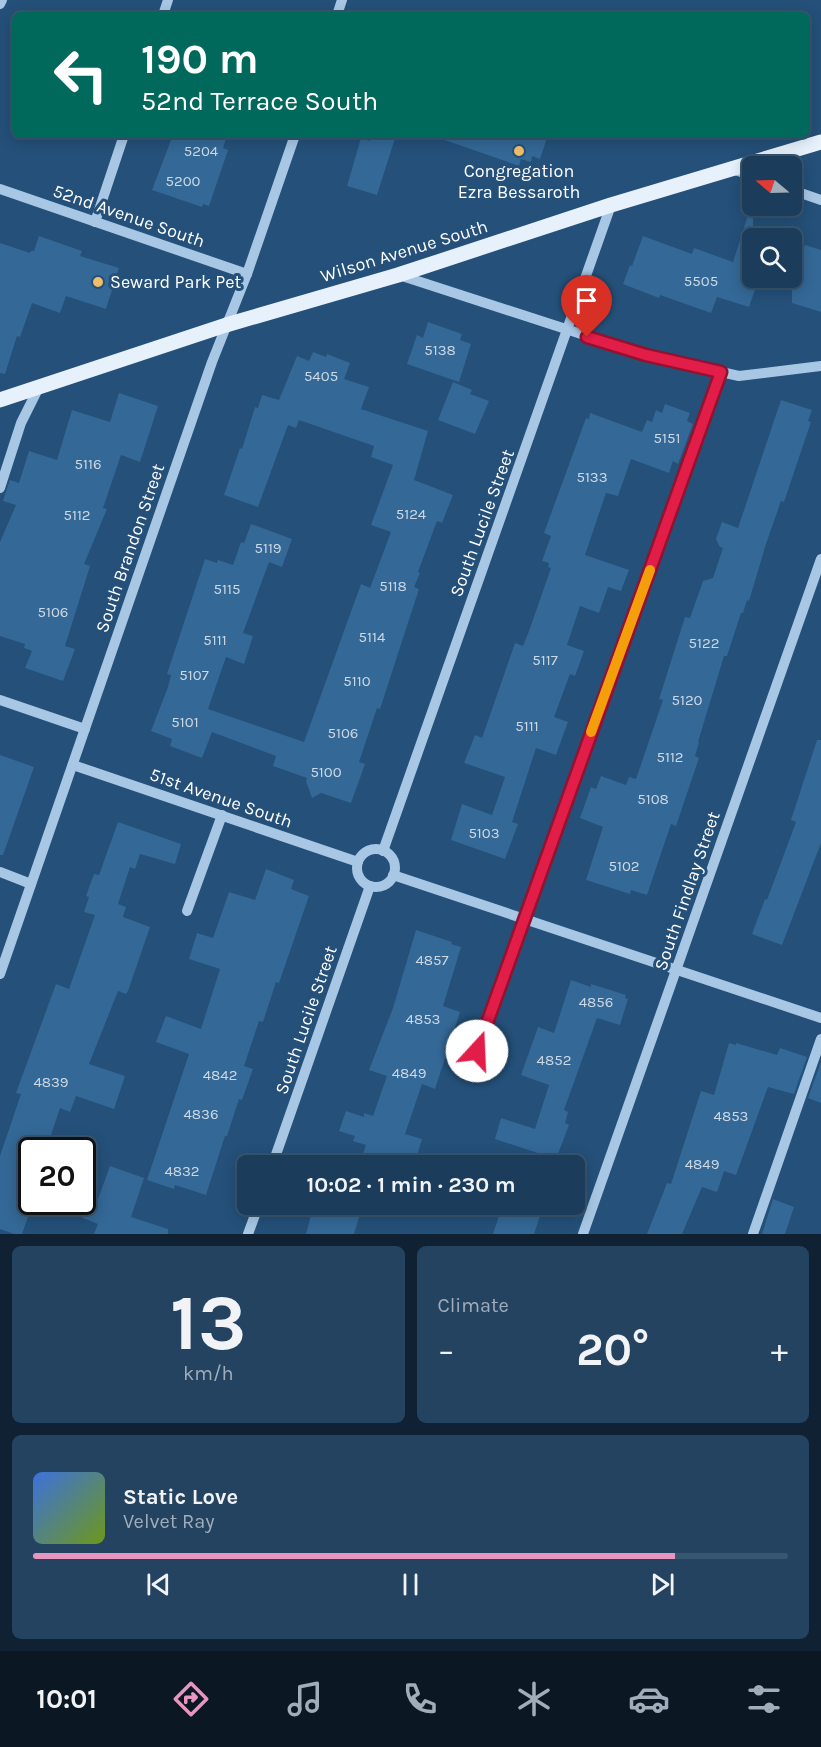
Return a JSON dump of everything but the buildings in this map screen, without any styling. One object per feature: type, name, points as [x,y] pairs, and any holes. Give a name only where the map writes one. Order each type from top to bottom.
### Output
[{"type":"main road","name":"Wilson Avenue South","points":[[0,400],[226,325],[398,275],[611,205],[821,142]]},
{"type":"street","points":[[0,4],[2,0]]},
{"type":"street","points":[[95,222],[123,138]]},
{"type":"street","name":"South Brandon Street","points":[[0,974],[226,325],[247,274],[294,138]]},
{"type":"street","points":[[732,169],[742,173]]},
{"type":"street","name":"52nd Avenue South","points":[[0,189],[247,274]]},
{"type":"street","points":[[802,193],[821,200]]},
{"type":"street","name":"South Lucile Street","points":[[383,851],[611,205]]},
{"type":"street","points":[[398,275],[646,355],[739,376],[821,366]]},
{"type":"street","points":[[477,1051],[721,372]]},
{"type":"street","points":[[0,488],[21,423],[39,387]]},
{"type":"street","name":"South Findlay Street","points":[[583,1234],[821,559]]},
{"type":"street","points":[[0,700],[85,729]]},
{"type":"street","name":"51st Avenue South","points":[[73,765],[358,862]]},
{"type":"street","points":[[187,911],[222,815]]},
{"type":"street","points":[[383,851],[393,861],[393,875],[384,885],[370,886],[359,876],[358,862],[366,852],[383,851]]},
{"type":"street","points":[[0,872],[31,884]]},
{"type":"street","points":[[393,875],[821,1018]]},
{"type":"street","name":"South Lucile Street","points":[[276,1155],[370,886]]},
{"type":"street","points":[[753,1234],[821,1038]]},
{"type":"street","points":[[248,1234],[255,1215]]},
{"type":"slow traffic","points":[[591,732],[650,570]]},
{"type":"place","name":"Congregation Ezra Bessaroth","points":[[519,151]]},
{"type":"place","name":"Seward Park Pet","points":[[98,282]]},
{"type":"route","points":[[477,1051],[721,372],[646,355],[587,337]]}]
